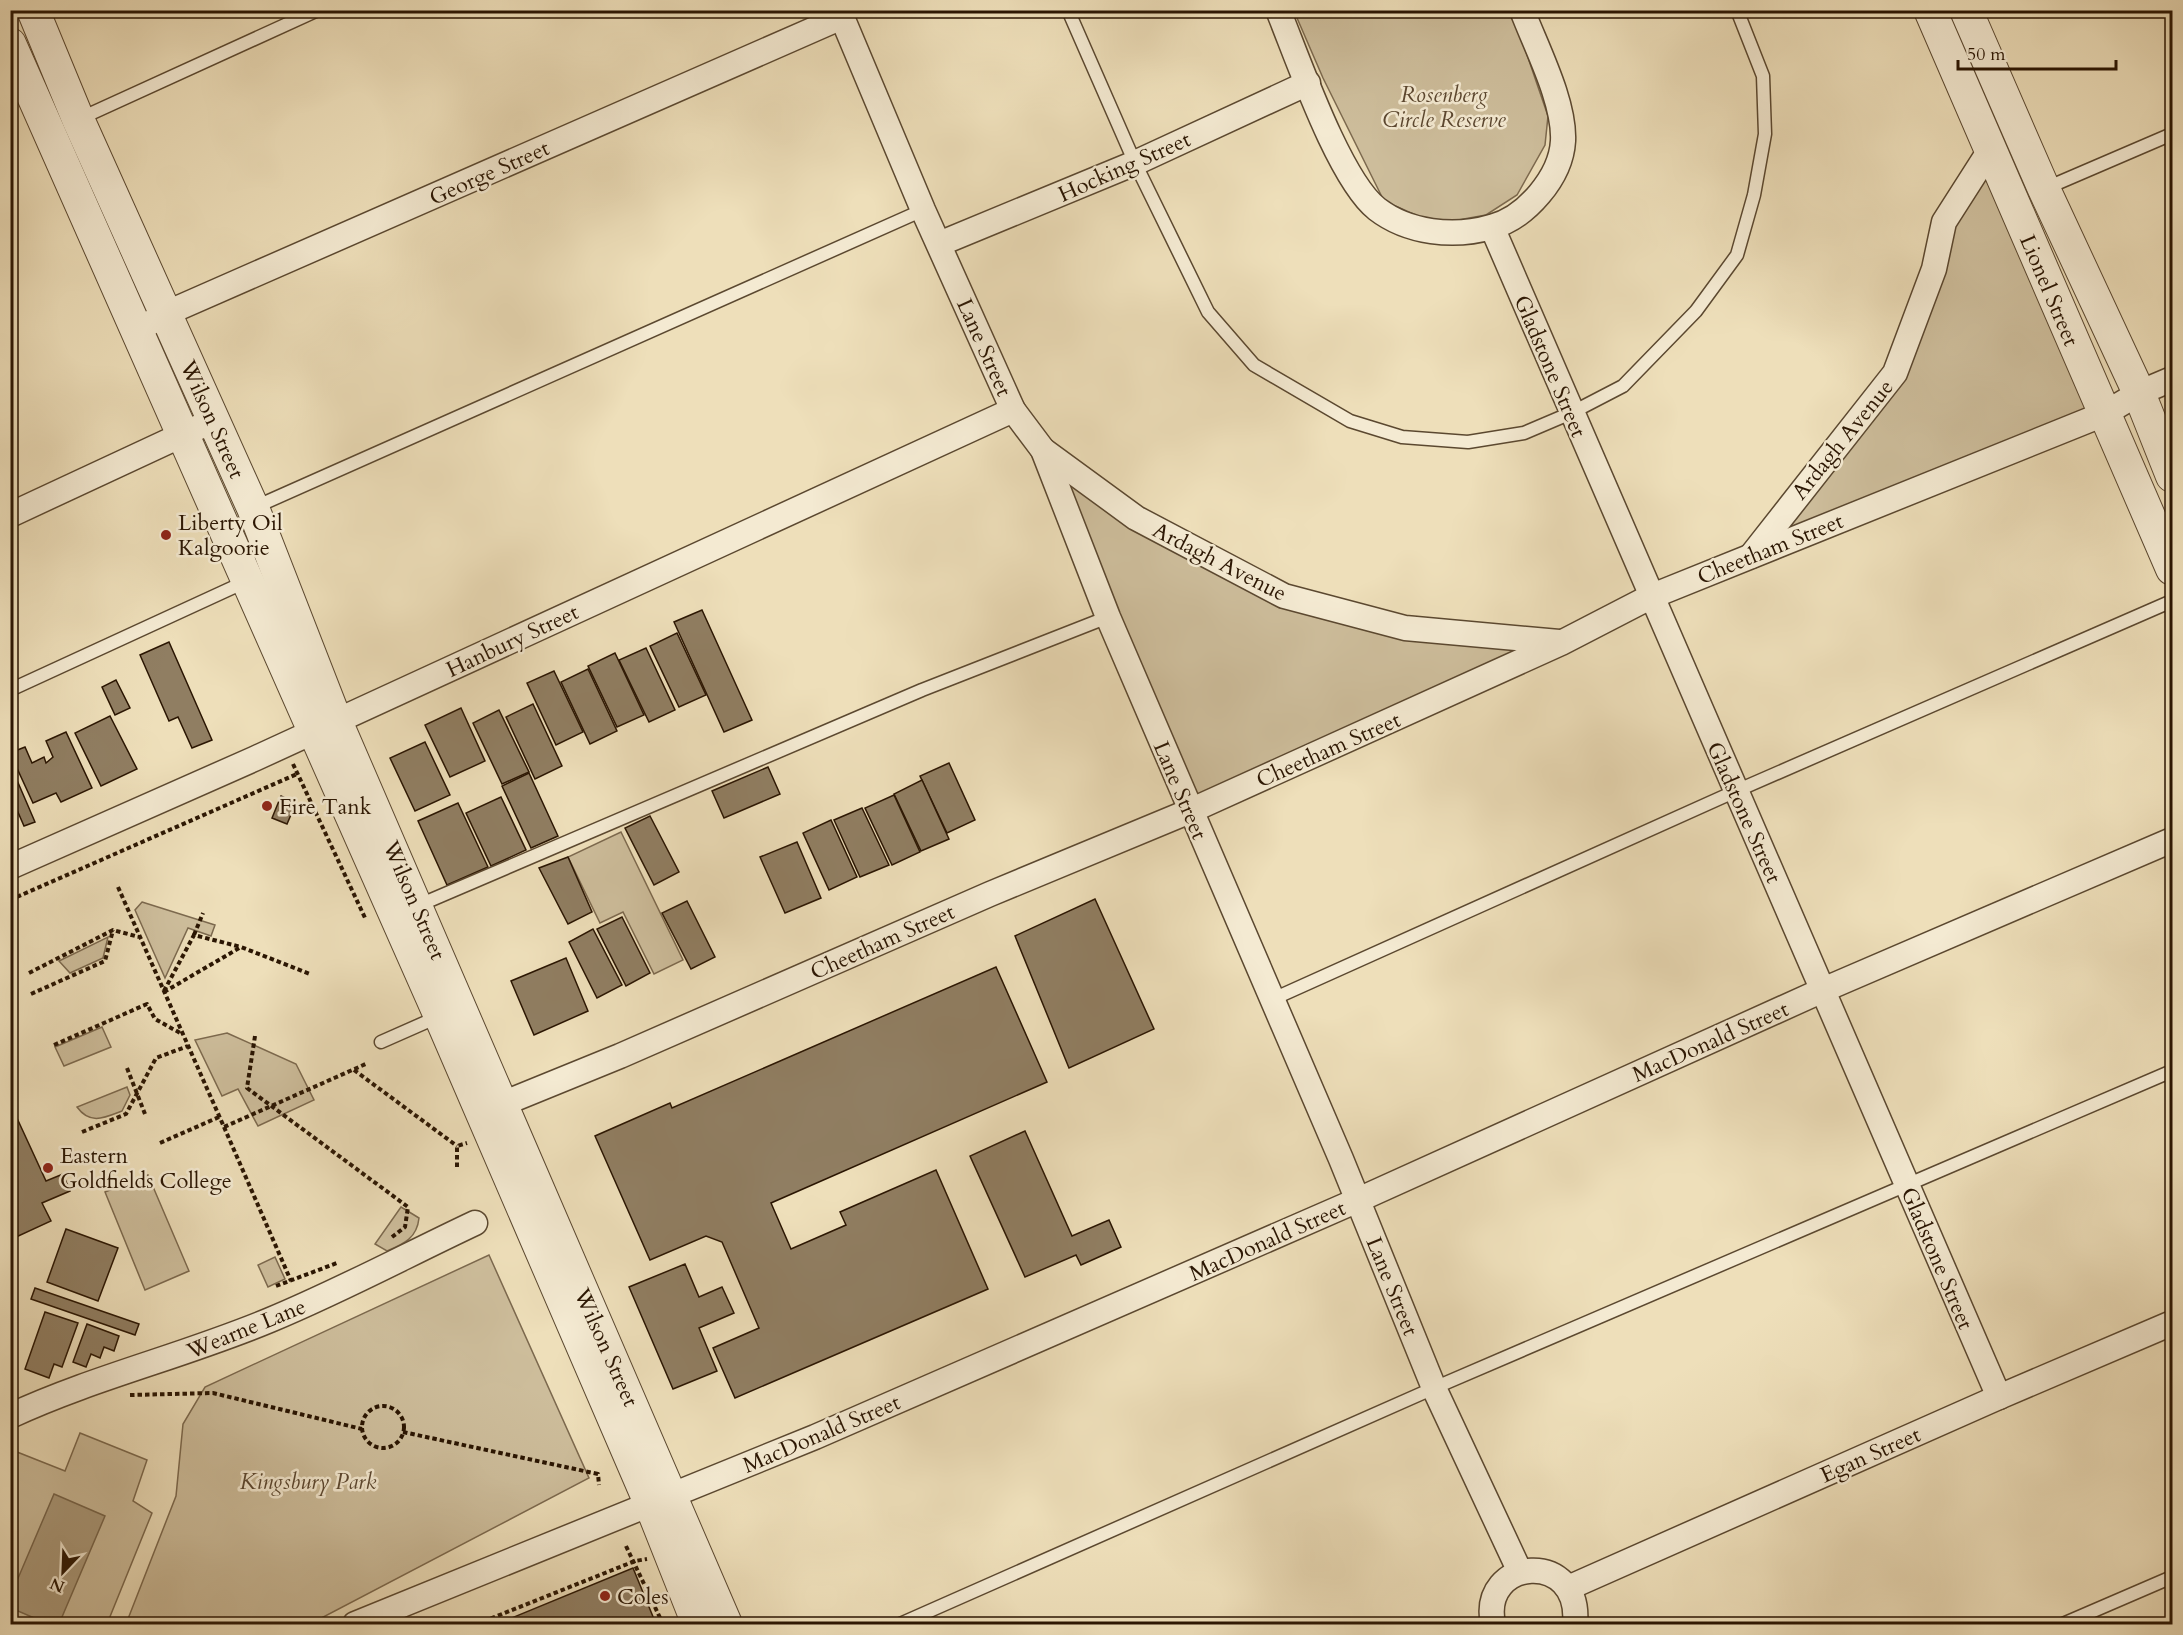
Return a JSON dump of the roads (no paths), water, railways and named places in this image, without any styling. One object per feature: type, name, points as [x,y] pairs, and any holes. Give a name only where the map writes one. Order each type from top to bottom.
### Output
[{"type":"street","name":"Wilson Street","points":[[33,10],[78,119],[253,508],[326,726],[450,1012]]},
{"type":"street","points":[[1278,10],[1308,83],[1355,185],[1377,209],[1402,223],[1429,232],[1492,227],[1524,210],[1543,190],[1559,161],[1563,140],[1560,115],[1522,10]]},
{"type":"street","name":"Lionel Street","points":[[1966,10],[2043,189],[2139,393],[2172,476]]},
{"type":"street","name":"Lionel Street","points":[[1930,11],[2172,569]]},
{"type":"street","name":"Lane Street","points":[[841,13],[923,210],[1013,410],[1042,450],[1108,616],[1358,1200],[1434,1388],[1520,1572]]},
{"type":"street","name":"George Street","points":[[138,330],[167,313],[841,13]]},
{"type":"street","name":"Wilson Street","points":[[10,44],[248,581],[326,726],[417,906],[484,1120],[661,1499],[726,1624]]},
{"type":"street","name":"Hocking Street","points":[[939,244],[1135,163],[1308,83]]},
{"type":"street","name":"Ardagh Avenue","points":[[1751,556],[1895,373],[1934,269],[1944,222],[1990,150]]},
{"type":"street","name":"Gladstone Street","points":[[1492,227],[1650,597],[1999,1397]]},
{"type":"street","name":"Cheetham Street","points":[[484,1120],[620,1056],[979,898],[1190,811],[1561,643],[1650,597],[2104,414],[2139,393],[2172,380]]},
{"type":"street","name":"Hanbury Street","points":[[10,867],[326,726],[1013,410]]},
{"type":"street","points":[[10,515],[214,420]]},
{"type":"street","name":"Ardagh Avenue","points":[[1042,450],[1136,518],[1284,596],[1405,628],[1561,643]]},
{"type":"street","name":"MacDonald Street","points":[[355,1624],[815,1437],[1358,1200],[1823,990],[2172,840]]},
{"type":"street","name":"Wearne Lane","points":[[10,1416],[60,1393],[150,1365],[271,1320],[475,1223]]},
{"type":"street","name":"Egan Street","points":[[1568,1588],[2172,1323]]},
{"type":"street","name":"Wilson Street","points":[[661,1499],[698,1624]]},
{"type":"street","points":[[1491,1624],[1491,1609],[1496,1591],[1506,1580],[1520,1572],[1544,1571],[1568,1588],[1576,1608],[1575,1624]]},
{"type":"lane","points":[[78,119],[318,10]]},
{"type":"lane","points":[[1068,10],[1135,163],[1208,312],[1254,365],[1350,421],[1402,436],[1468,442],[1524,433],[1571,413],[1623,386],[1696,311],[1737,255],[1754,195],[1765,134],[1762,76],[1737,10]]},
{"type":"lane","points":[[2043,189],[2172,134]]},
{"type":"lane","points":[[253,508],[923,210]]},
{"type":"lane","points":[[10,690],[248,581]]},
{"type":"lane","points":[[1273,999],[1736,791],[2172,601]]},
{"type":"lane","points":[[417,906],[922,690],[1108,616]]},
{"type":"lane","points":[[381,1042],[450,1012]]},
{"type":"lane","points":[[900,1624],[1434,1388],[1906,1183],[2172,1071]]},
{"type":"lane","points":[[2063,1624],[2172,1577]]},
{"type":"place","name":"Liberty Oil Kalgoorie","points":[[166,535]]},
{"type":"place","name":"Fire Tank","points":[[267,806]]},
{"type":"place","name":"Eastern Goldfields College","points":[[48,1168]]},
{"type":"place","name":"Coles","points":[[605,1596]]},
{"type":"park label","name":"Rosenberg Circle Reserve","points":[[1444,106]]},
{"type":"park label","name":"Kingsbury Park","points":[[308,1481]]}]
